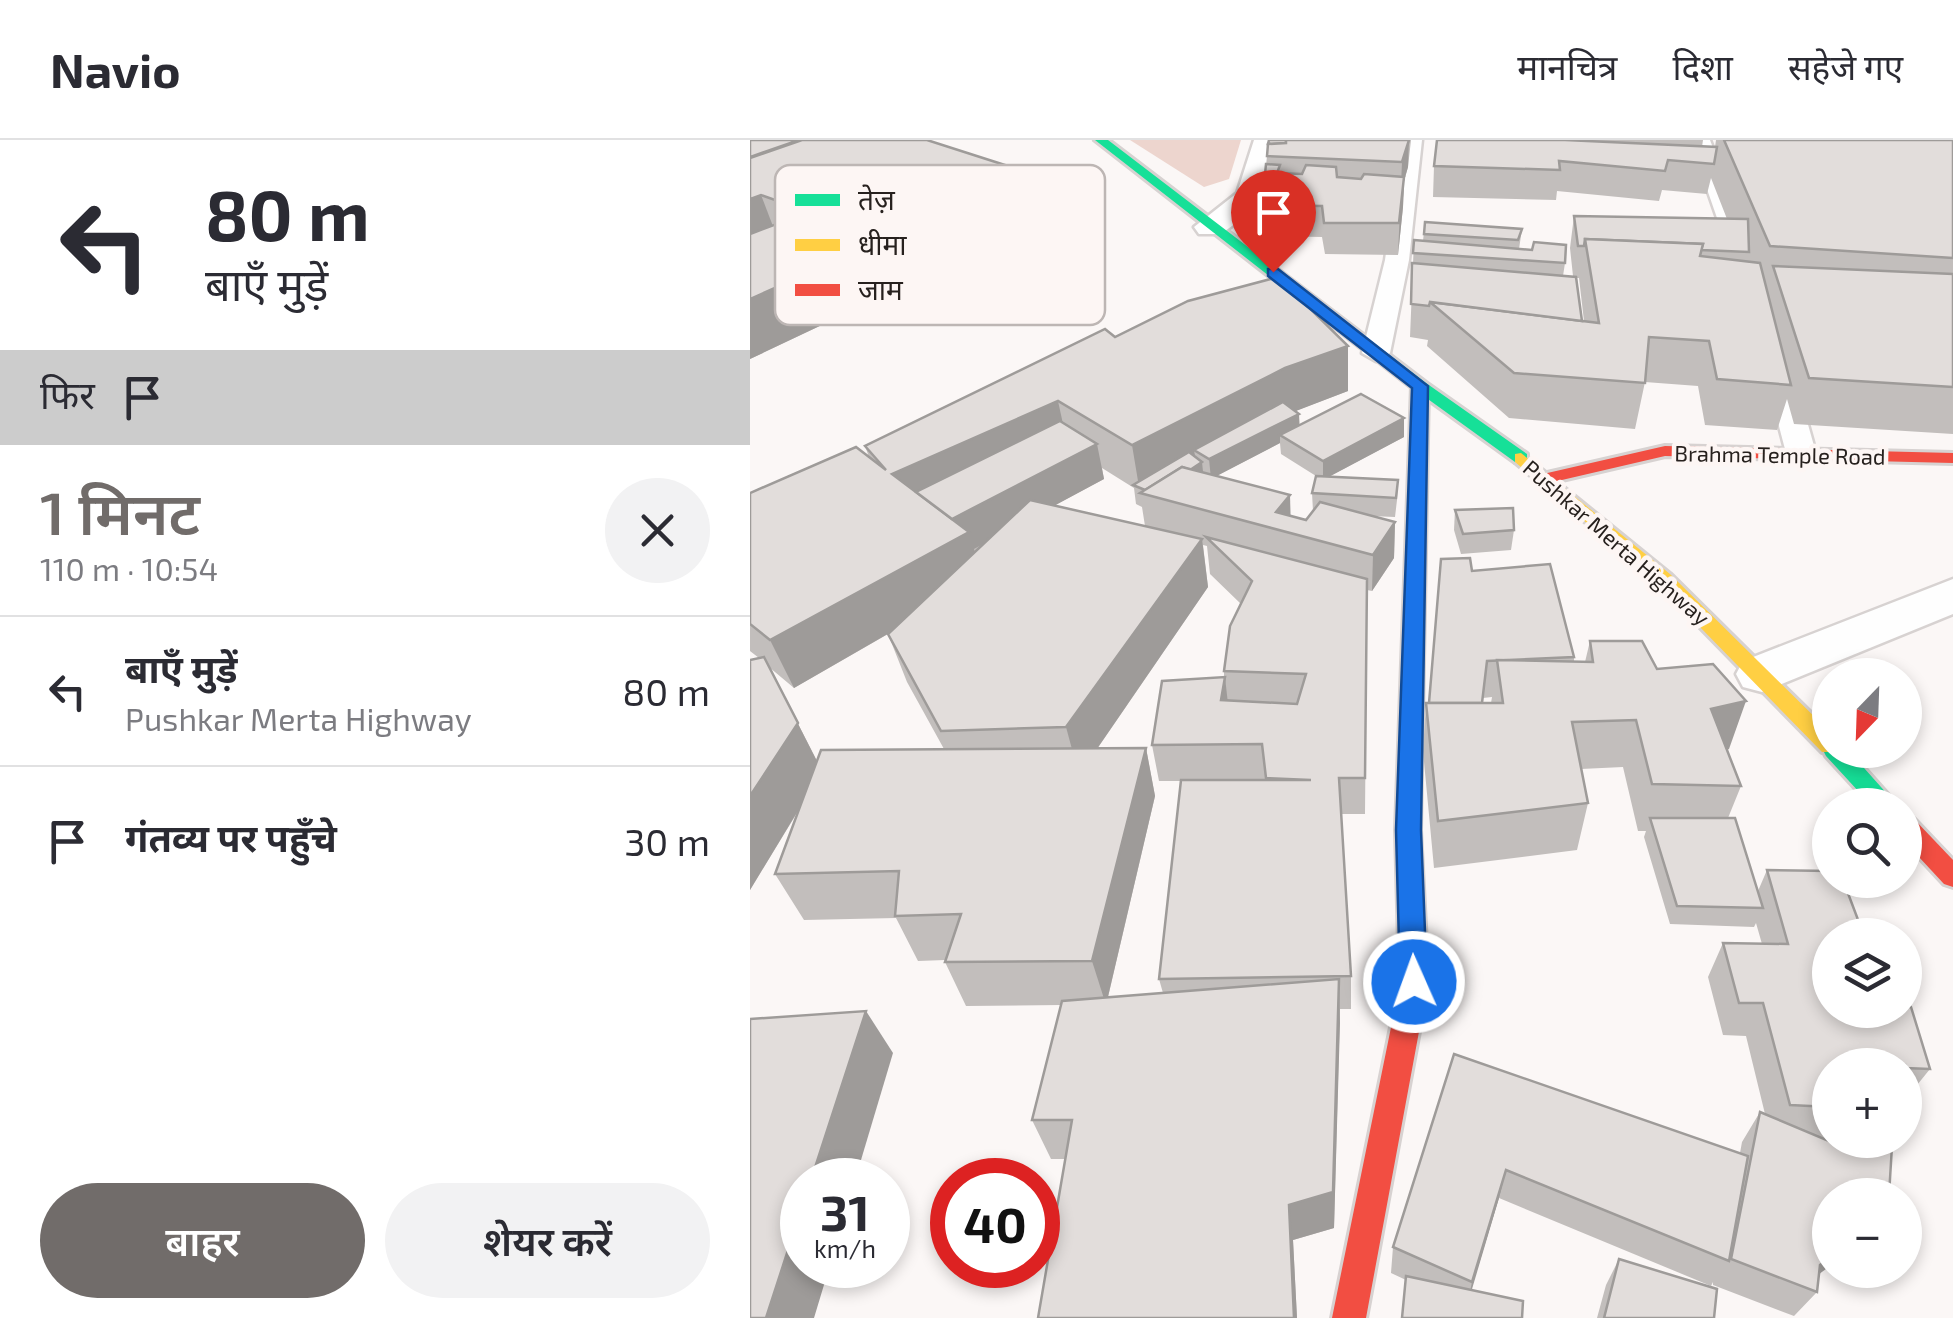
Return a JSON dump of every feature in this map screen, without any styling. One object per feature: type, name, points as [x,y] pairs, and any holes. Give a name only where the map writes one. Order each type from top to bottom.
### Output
[{"type":"main road","name":"Pushkar Merta Highway","points":[[1100,140],[1376,353],[1549,478],[1663,578],[1812,727]]},
{"type":"main road","points":[[1349,1318],[1414,982],[1408,830],[1420,386]]},
{"type":"main road","name":"Brahma Temple Road","points":[[1549,478],[1665,451],[1953,458]]},
{"type":"main road","name":"Pushkar Merta Highway","points":[[1851,768],[1870,788]]},
{"type":"main road","points":[[1922,844],[1953,877]]},
{"type":"street","points":[[1210,227],[1251,198],[1268,140]]},
{"type":"street","points":[[1762,674],[1953,595]]},
{"type":"lane","points":[[1376,353],[1397,260],[1412,140]]},
{"type":"lane","points":[[1700,140],[1756,295]]},
{"type":"lane","points":[[1766,328],[1801,453]]},
{"type":"shaded area","points":[[1130,140],[1241,140],[1229,179],[1204,187]]},
{"type":"building","points":[[750,140],[799,140],[750,157]]},
{"type":"building","points":[[802,140],[927,140],[1005,165],[775,165],[775,200],[761,195],[750,199],[750,158]]},
{"type":"building","points":[[1286,140],[1409,140],[1402,162],[1267,156],[1268,144]]},
{"type":"building","points":[[1437,140],[1565,140],[1717,147],[1714,164],[1668,160],[1665,171],[1559,161],[1560,170],[1434,166]]},
{"type":"building","points":[[1724,140],[1953,140],[1953,258],[1770,246]]},
{"type":"building","points":[[1266,164],[1280,165],[1277,173],[1302,174],[1306,165],[1336,167],[1337,177],[1404,177],[1399,223],[1324,223],[1322,206],[1262,205]]},
{"type":"building","points":[[1574,216],[1748,219],[1749,252],[1701,250],[1703,244],[1585,239],[1584,246],[1578,246]]},
{"type":"building","points":[[1425,222],[1522,229],[1518,240],[1424,234]]},
{"type":"building","points":[[775,225],[775,288],[750,299],[750,234]]},
{"type":"building","points":[[1585,239],[1703,244],[1700,256],[1760,263],[1791,385],[1717,379],[1709,341],[1649,337],[1645,383],[1514,373],[1430,302],[1599,323]]},
{"type":"building","points":[[1414,240],[1532,250],[1534,242],[1566,245],[1565,263],[1413,253]]},
{"type":"building","points":[[1412,263],[1576,277],[1582,321],[1430,302],[1429,306],[1411,304]]},
{"type":"building","points":[[1773,266],[1953,274],[1953,387],[1809,378]]},
{"type":"building","points":[[1278,277],[1348,346],[1285,368],[1132,445],[1058,401],[892,474],[969,532],[770,640],[750,624],[750,493],[856,447],[886,470],[865,446],[1105,329],[1115,337],[1188,301]]},
{"type":"building","points":[[1361,394],[1404,418],[1323,461],[1280,435]]},
{"type":"building","points":[[1283,402],[1299,414],[1209,459],[1194,450]]},
{"type":"building","points":[[1060,421],[1097,444],[952,519],[916,492]]},
{"type":"building","points":[[1189,452],[1202,462],[1190,470],[1182,467],[1145,490],[1133,485]]},
{"type":"building","points":[[1182,467],[1290,495],[1276,512],[1306,520],[1320,502],[1395,522],[1373,555],[1140,493]]},
{"type":"building","points":[[1316,476],[1398,480],[1396,498],[1312,493]]},
{"type":"building","points":[[1030,500],[1202,539],[1066,727],[941,731],[888,634]]},
{"type":"building","points":[[1513,508],[1514,530],[1463,534],[1455,510]]},
{"type":"building","points":[[1206,537],[1367,579],[1365,778],[1339,778],[1351,976],[1159,979],[1181,780],[1311,780],[1266,778],[1262,744],[1152,745],[1162,681],[1225,677],[1221,700],[1297,704],[1306,674],[1224,671],[1230,626],[1252,581]]},
{"type":"building","points":[[1470,558],[1472,571],[1550,564],[1574,657],[1487,661],[1482,703],[1429,703],[1441,559]]},
{"type":"building","points":[[1590,641],[1642,641],[1657,669],[1713,664],[1746,701],[1711,709],[1741,786],[1652,784],[1636,720],[1572,722],[1588,803],[1438,821],[1426,703],[1503,703],[1497,660],[1593,662]]},
{"type":"building","points":[[764,657],[798,723],[750,796],[750,660]]},
{"type":"building","points":[[1146,748],[1092,961],[945,962],[961,914],[895,916],[899,871],[775,874],[821,750]]},
{"type":"building","points":[[1650,818],[1735,818],[1763,908],[1677,906]]},
{"type":"building","points":[[1767,870],[1812,871],[1812,898],[1850,898],[1857,918],[1812,918],[1812,1028],[1917,1028],[1930,1069],[1922,1069],[1922,1048],[1812,1048],[1812,1106],[1790,1105],[1763,1003],[1739,1003],[1723,943],[1788,944]]},
{"type":"building","points":[[1339,979],[1333,1192],[1289,1205],[1294,1318],[1038,1318],[1043,1288],[1060,1288],[1060,1190],[1072,1120],[1032,1120],[1062,1001]]},
{"type":"building","points":[[866,1011],[818,1158],[780,1158],[780,1275],[766,1318],[750,1318],[750,1019]]},
{"type":"building","points":[[1454,1054],[1748,1156],[1729,1261],[1506,1170],[1472,1282],[1393,1247]]},
{"type":"building","points":[[1760,1112],[1812,1134],[1812,1158],[1891,1158],[1890,1178],[1812,1178],[1812,1288],[1817,1288],[1817,1292],[1731,1259]]},
{"type":"building","points":[[1619,1259],[1717,1289],[1714,1318],[1604,1318]]},
{"type":"building","points":[[1406,1276],[1523,1301],[1522,1318],[1402,1318]]},
{"type":"traffic: fast","points":[[1101,140],[1420,386],[1521,458]]},
{"type":"traffic: fast","points":[[1851,768],[1869,788]]},
{"type":"traffic: slow","points":[[1521,458],[1663,578],[1812,728]]},
{"type":"traffic: jam","points":[[1349,1318],[1414,983],[1408,830],[1420,386]]},
{"type":"traffic: jam","points":[[1549,478],[1665,451],[1953,458]]},
{"type":"traffic: jam","points":[[1922,844],[1953,877]]},
{"type":"route","points":[[1273,272],[1420,386],[1408,830],[1414,982]]}]
